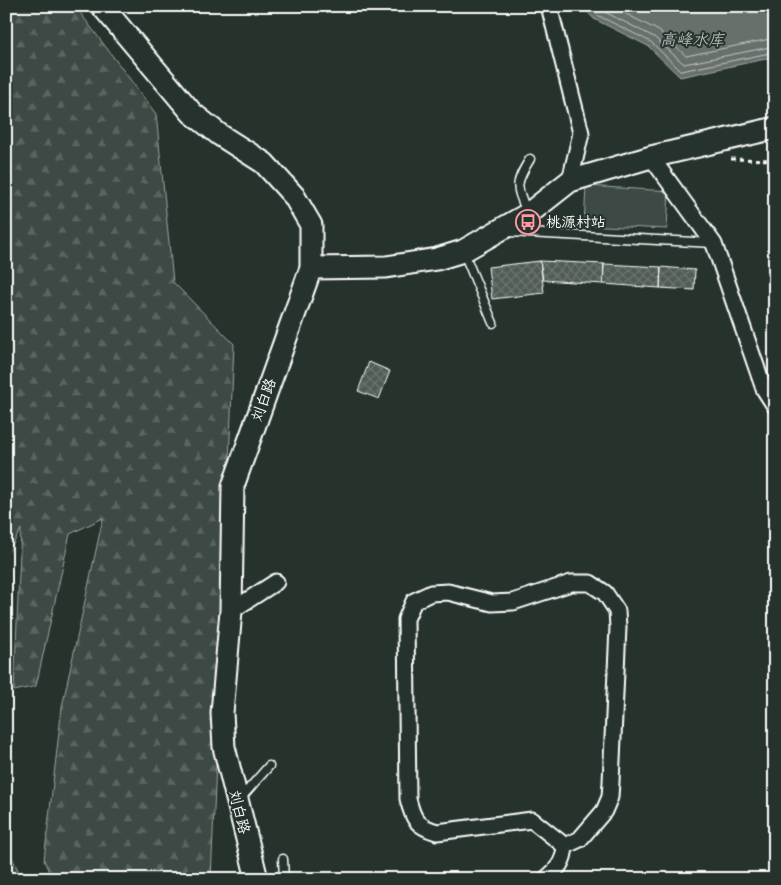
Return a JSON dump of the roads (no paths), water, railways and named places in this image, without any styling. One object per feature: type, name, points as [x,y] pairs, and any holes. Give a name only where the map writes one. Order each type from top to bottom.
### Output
[{"type":"street","name":"刘白路","points":[[102,6],[192,113],[220,135],[264,163],[294,196],[311,225],[312,268],[233,486],[231,612],[222,713],[224,747],[236,804],[257,879]]},
{"type":"street","points":[[549,6],[581,133],[570,181]]},
{"type":"street","points":[[312,268],[386,267],[436,259],[463,251],[528,214],[570,181],[651,157],[775,128]]},
{"type":"street","points":[[651,157],[714,244],[764,389],[775,406]]},
{"type":"street","points":[[231,612],[276,582]]},
{"type":"street","points":[[571,583],[590,583],[605,593],[617,611],[618,627],[610,797],[604,812],[580,839],[566,846],[532,820],[436,832],[425,828],[413,818],[408,799],[406,620],[414,601],[431,593],[448,592],[492,603],[513,602],[571,583]]},
{"type":"street","points":[[546,879],[564,859],[566,846]]},
{"type":"lane","points":[[528,214],[518,191],[517,182],[530,160]]},
{"type":"lane","points":[[497,231],[714,244]]},
{"type":"lane","points":[[463,251],[493,323]]},
{"type":"lane","points":[[236,804],[270,766]]},
{"type":"lane","points":[[283,859],[284,879]]},
{"type":"water","name":"高峰水库","points":[[582,6],[775,6],[775,57],[680,77],[648,46],[594,19]]},
{"type":"place","name":"桃源村站","points":[[528,222]]}]
